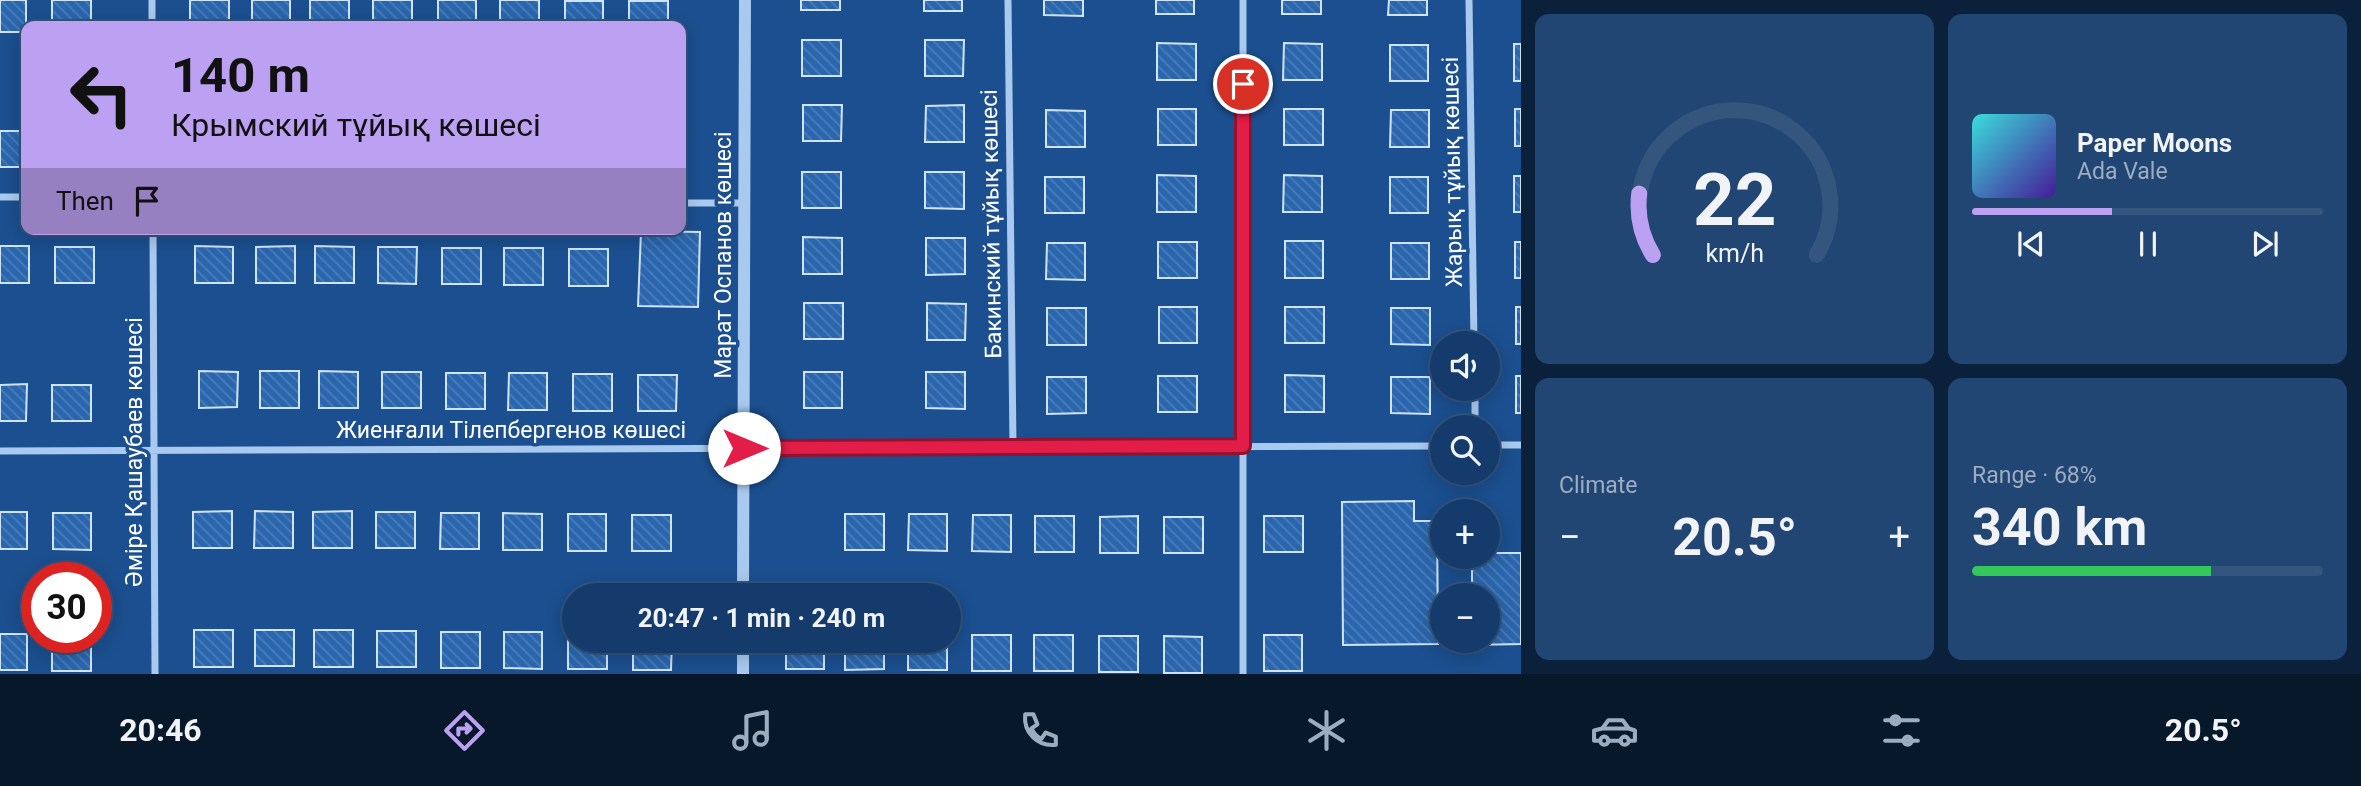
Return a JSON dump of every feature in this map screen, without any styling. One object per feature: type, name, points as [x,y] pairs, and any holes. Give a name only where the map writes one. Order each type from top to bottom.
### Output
[{"type":"street","points":[[152,0],[152,21]]},
{"type":"street","name":"Марат Оспанов көшесі","points":[[743,583],[745,0]]},
{"type":"street","name":"Бакинский тұйық көшесі","points":[[1008,0],[1013,447]]},
{"type":"street","points":[[1242,0],[1242,674]]},
{"type":"street","name":"Жарық тұйық көшесі","points":[[1469,0],[1474,331]]},
{"type":"street","points":[[0,197],[21,197]]},
{"type":"street","points":[[686,203],[745,203]]},
{"type":"street","name":"Әміре Қашаубаев көшесі","points":[[153,235],[155,674]]},
{"type":"street","points":[[1500,446],[1521,445]]},
{"type":"street","name":"Жиенғали Тілепбергенов көшесі","points":[[0,451],[1430,446]]},
{"type":"street","points":[[743,653],[743,674]]},
{"type":"building","points":[[0,0],[26,0],[26,21],[21,21],[21,32],[0,32]]},
{"type":"building","points":[[52,0],[91,0],[91,21],[52,21]]},
{"type":"building","points":[[190,0],[229,0],[229,21],[190,21]]},
{"type":"building","points":[[252,0],[290,0],[290,21],[252,21]]},
{"type":"building","points":[[310,0],[349,0],[349,21],[310,21]]},
{"type":"building","points":[[373,0],[412,0],[412,21],[373,21]]},
{"type":"building","points":[[438,0],[476,0],[476,21],[438,21]]},
{"type":"building","points":[[500,0],[539,0],[539,21],[500,21]]},
{"type":"building","points":[[801,0],[840,0],[840,10],[801,10]]},
{"type":"building","points":[[924,0],[962,0],[962,11],[924,11]]},
{"type":"building","points":[[1044,0],[1083,0],[1083,16],[1044,15]]},
{"type":"building","points":[[1156,0],[1194,0],[1194,14],[1156,14]]},
{"type":"building","points":[[1282,0],[1321,0],[1321,14],[1282,14]]},
{"type":"building","points":[[1389,0],[1427,0],[1427,15],[1388,15]]},
{"type":"building","points":[[565,1],[603,1],[603,21],[565,21]]},
{"type":"building","points":[[629,1],[668,1],[668,21],[629,21]]},
{"type":"building","points":[[802,40],[841,40],[841,76],[802,76]]},
{"type":"building","points":[[925,40],[964,40],[963,76],[925,76]]},
{"type":"building","points":[[1157,43],[1196,44],[1196,80],[1157,80]]},
{"type":"building","points":[[1284,43],[1322,44],[1322,80],[1283,80]]},
{"type":"building","points":[[1514,44],[1521,44],[1521,81],[1514,81]]},
{"type":"building","points":[[1390,45],[1428,45],[1428,81],[1390,81]]},
{"type":"building","points":[[803,105],[842,105],[841,141],[803,141]]},
{"type":"building","points":[[964,105],[964,142],[925,142],[926,106]]},
{"type":"building","points":[[1158,109],[1196,109],[1196,145],[1158,145]]},
{"type":"building","points":[[1284,109],[1323,109],[1323,145],[1284,145]]},
{"type":"building","points":[[1515,109],[1521,109],[1521,146],[1515,146]]},
{"type":"building","points":[[1046,110],[1085,111],[1085,147],[1046,147]]},
{"type":"building","points":[[1391,110],[1429,110],[1429,147],[1390,147]]},
{"type":"building","points":[[0,131],[21,131],[21,167],[0,167]]},
{"type":"building","points":[[802,172],[841,172],[841,208],[802,208]]},
{"type":"building","points":[[925,172],[964,172],[964,209],[925,208]]},
{"type":"building","points":[[1157,175],[1196,176],[1196,212],[1157,212]]},
{"type":"building","points":[[1284,175],[1322,176],[1322,212],[1283,212]]},
{"type":"building","points":[[1514,176],[1521,176],[1521,212],[1514,212]]},
{"type":"building","points":[[1045,177],[1084,177],[1084,213],[1045,213]]},
{"type":"building","points":[[1390,177],[1428,177],[1428,213],[1390,213]]},
{"type":"building","points":[[686,232],[700,232],[698,307],[638,306],[641,235],[686,235]]},
{"type":"building","points":[[803,237],[842,238],[842,274],[803,274]]},
{"type":"building","points":[[926,238],[965,238],[965,274],[926,275]]},
{"type":"building","points":[[1285,241],[1323,241],[1323,278],[1285,278]]},
{"type":"building","points":[[1158,242],[1197,242],[1197,278],[1158,278]]},
{"type":"building","points":[[1515,242],[1521,242],[1521,278],[1515,278]]},
{"type":"building","points":[[1047,243],[1085,243],[1085,280],[1046,279]]},
{"type":"building","points":[[1391,243],[1429,243],[1429,279],[1391,279]]},
{"type":"building","points":[[0,246],[29,246],[29,283],[0,283]]},
{"type":"building","points":[[195,246],[233,247],[233,283],[195,283]]},
{"type":"building","points":[[295,246],[295,283],[256,283],[256,247]]},
{"type":"building","points":[[315,246],[354,247],[354,283],[315,283]]},
{"type":"building","points":[[55,247],[94,247],[94,283],[55,283]]},
{"type":"building","points":[[378,247],[417,247],[416,284],[378,283]]},
{"type":"building","points":[[442,248],[481,248],[481,284],[442,284]]},
{"type":"building","points":[[504,248],[543,248],[543,285],[504,285]]},
{"type":"building","points":[[569,249],[608,249],[608,286],[569,286]]},
{"type":"building","points":[[804,303],[843,303],[843,339],[804,339]]},
{"type":"building","points":[[927,303],[966,304],[965,340],[927,340]]},
{"type":"building","points":[[1159,307],[1197,307],[1197,343],[1159,343]]},
{"type":"building","points":[[1285,307],[1324,307],[1324,343],[1285,343]]},
{"type":"building","points":[[1516,307],[1521,307],[1521,344],[1516,344]]},
{"type":"building","points":[[1047,308],[1086,308],[1086,345],[1047,345]]},
{"type":"building","points":[[1391,308],[1430,308],[1430,345],[1391,344]]},
{"type":"building","points":[[199,371],[238,372],[237,407],[199,408]]},
{"type":"building","points":[[260,371],[299,371],[299,408],[260,408]]},
{"type":"building","points":[[319,371],[358,372],[358,408],[319,408]]},
{"type":"building","points":[[382,372],[421,372],[421,408],[382,408]]},
{"type":"building","points":[[804,372],[842,372],[842,408],[804,408]]},
{"type":"building","points":[[926,372],[965,372],[965,409],[926,408]]},
{"type":"building","points":[[446,373],[485,373],[485,409],[446,409]]},
{"type":"building","points":[[509,373],[547,373],[547,410],[508,410]]},
{"type":"building","points":[[573,374],[612,374],[612,411],[573,411]]},
{"type":"building","points":[[638,375],[677,375],[676,411],[638,411]]},
{"type":"building","points":[[1285,375],[1324,376],[1324,412],[1285,412]]},
{"type":"building","points":[[1158,376],[1197,376],[1197,412],[1158,412]]},
{"type":"building","points":[[1516,376],[1521,376],[1521,413],[1516,413]]},
{"type":"building","points":[[1047,377],[1086,377],[1086,413],[1047,414]]},
{"type":"building","points":[[1391,377],[1430,377],[1430,414],[1391,413]]},
{"type":"building","points":[[27,384],[26,421],[0,421],[0,385]]},
{"type":"building","points":[[52,385],[91,385],[91,421],[52,421]]},
{"type":"building","points":[[1414,501],[1414,521],[1430,521],[1430,569],[1437,569],[1438,583],[1430,583],[1430,644],[1343,645],[1342,502]]},
{"type":"building","points":[[232,511],[232,548],[193,548],[193,512]]},
{"type":"building","points":[[255,511],[293,512],[293,548],[254,548]]},
{"type":"building","points":[[352,511],[352,548],[313,548],[313,512]]},
{"type":"building","points":[[0,512],[27,512],[27,549],[0,549]]},
{"type":"building","points":[[376,512],[415,512],[415,548],[376,548]]},
{"type":"building","points":[[53,513],[91,513],[91,550],[53,549]]},
{"type":"building","points":[[441,513],[479,513],[479,549],[440,549]]},
{"type":"building","points":[[503,513],[542,514],[542,550],[503,550]]},
{"type":"building","points":[[568,514],[606,514],[606,551],[568,551]]},
{"type":"building","points":[[845,514],[884,514],[884,550],[845,550]]},
{"type":"building","points":[[909,514],[947,514],[947,551],[908,550]]},
{"type":"building","points":[[632,515],[671,515],[671,551],[632,551]]},
{"type":"building","points":[[973,515],[1011,515],[1011,552],[972,551]]},
{"type":"building","points":[[1035,516],[1074,516],[1074,552],[1035,552]]},
{"type":"building","points":[[1138,516],[1138,553],[1100,553],[1100,517]]},
{"type":"building","points":[[1264,516],[1303,516],[1303,552],[1264,552]]},
{"type":"building","points":[[1164,517],[1203,517],[1203,553],[1164,553]]},
{"type":"building","points":[[1500,553],[1521,553],[1521,644],[1500,644],[1500,583],[1472,583],[1472,569],[1500,569]]},
{"type":"building","points":[[194,630],[233,630],[233,667],[194,667]]},
{"type":"building","points":[[255,630],[294,630],[294,666],[255,666]]},
{"type":"building","points":[[314,630],[353,630],[353,667],[314,667]]},
{"type":"building","points":[[377,631],[416,631],[416,667],[377,667]]},
{"type":"building","points":[[441,632],[480,632],[480,668],[441,668]]},
{"type":"building","points":[[504,632],[542,632],[542,669],[504,668]]},
{"type":"building","points":[[0,634],[21,634],[21,653],[27,653],[27,670],[0,670]]},
{"type":"building","points":[[972,635],[1011,635],[1011,671],[972,671]]},
{"type":"building","points":[[1034,635],[1073,635],[1073,671],[1034,671]]},
{"type":"building","points":[[1264,635],[1302,635],[1302,671],[1264,671]]},
{"type":"building","points":[[1099,636],[1138,636],[1138,672],[1099,672]]},
{"type":"building","points":[[1164,636],[1202,637],[1202,673],[1164,673]]},
{"type":"building","points":[[52,653],[91,653],[91,671],[52,671]]},
{"type":"building","points":[[568,653],[607,653],[607,669],[568,669]]},
{"type":"building","points":[[633,653],[672,653],[671,670],[633,670]]},
{"type":"building","points":[[786,653],[824,653],[824,669],[786,669]]},
{"type":"building","points":[[845,653],[884,653],[884,669],[845,670]]},
{"type":"building","points":[[908,653],[947,653],[947,670],[908,670]]},
{"type":"route","points":[[744,448],[1243,446],[1243,84]]}]
